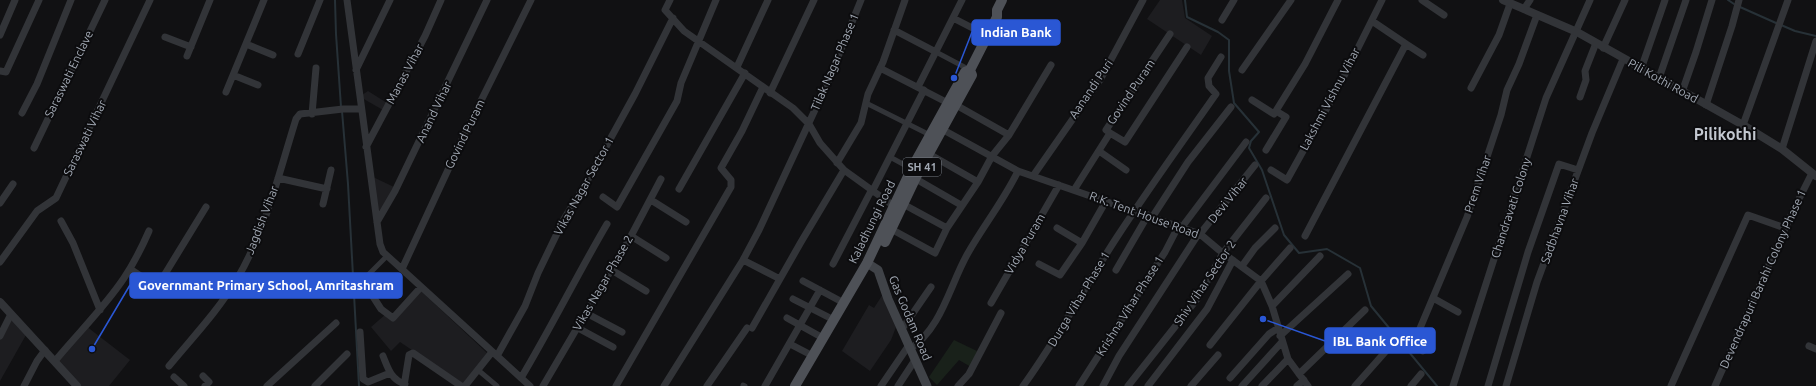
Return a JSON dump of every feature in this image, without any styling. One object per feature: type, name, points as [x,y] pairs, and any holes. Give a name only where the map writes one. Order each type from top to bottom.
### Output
[{"type":"main road","name":"Kaladhungi Road","points":[[870,264],[899,207],[916,180],[929,154],[939,127],[952,104],[972,75],[970,70],[997,17],[1003,14],[1003,1]]},
{"type":"main road","name":"Kaladhungi Road","points":[[795,386],[811,363],[892,229],[912,169],[930,135],[939,127]]},
{"type":"main road","name":"Gas Godam Road","points":[[870,264],[878,270],[909,347],[927,386]]},
{"type":"main road","name":"Kaladhungi Road","points":[[802,386],[823,338],[834,320],[847,304]]},
{"type":"street","points":[[0,35],[15,0]]},
{"type":"street","points":[[0,71],[6,72],[39,0]]},
{"type":"street","points":[[22,113],[37,84],[71,0]]},
{"type":"street","name":"Saraswati Enclave","points":[[34,148],[105,0]]},
{"type":"street","name":"Saraswati Vihar","points":[[0,262],[37,211],[56,198],[150,0]]},
{"type":"street","points":[[187,56],[210,0]]},
{"type":"street","points":[[226,92],[264,0]]},
{"type":"street","points":[[298,54],[320,0]]},
{"type":"street","points":[[347,0],[366,147],[380,244],[383,252],[528,385]]},
{"type":"street","points":[[356,70],[390,0]]},
{"type":"street","name":"Manas Vihar","points":[[366,147],[425,36],[441,0]]},
{"type":"street","name":"Anand Vihar","points":[[377,222],[395,191],[487,0]]},
{"type":"street","name":"Govind Puram","points":[[402,270],[466,131],[531,0]]},
{"type":"street","points":[[670,0],[665,10],[684,31],[793,108],[809,124],[820,143],[844,170],[872,191],[899,207],[947,228]]},
{"type":"street","points":[[603,197],[617,207],[677,101],[679,88],[716,0]]},
{"type":"street","points":[[737,67],[768,0]]},
{"type":"street","points":[[770,93],[814,0]]},
{"type":"street","name":"Tilak Nagar Phase 1","points":[[664,386],[743,260],[774,200],[809,124],[861,0]]},
{"type":"street","points":[[837,163],[861,123],[866,102],[905,0]]},
{"type":"street","points":[[834,264],[907,124],[936,52],[962,0]]},
{"type":"street","name":"Aanandi Puri","points":[[1033,176],[1100,80],[1143,0]]},
{"type":"street","points":[[1222,20],[1234,0]]},
{"type":"street","points":[[1242,70],[1291,0]]},
{"type":"street","points":[[1252,100],[1274,114],[1305,64],[1338,0]]},
{"type":"street","name":"Lakshmi Vishnu Vihar","points":[[1271,170],[1287,180],[1382,0]]},
{"type":"street","points":[[1422,0],[1444,14]]},
{"type":"street","points":[[1524,9],[1530,0]]},
{"type":"street","name":"Chandravati Colony","points":[[1453,386],[1546,98],[1577,32],[1590,0]]},
{"type":"street","points":[[1580,97],[1586,80],[1585,71],[1624,0]]},
{"type":"street","points":[[1641,69],[1665,0]]},
{"type":"street","points":[[1659,78],[1686,0]]},
{"type":"street","points":[[1682,92],[1712,0]]},
{"type":"street","points":[[1706,105],[1739,0]]},
{"type":"street","points":[[1743,125],[1788,0]]},
{"type":"street","points":[[1471,88],[1499,35],[1506,2]]},
{"type":"street","name":"Pili Kothi Road","points":[[1506,2],[1577,32],[1743,125],[1782,150],[1814,175]]},
{"type":"street","name":"Prem Vihar","points":[[1423,350],[1418,333],[1466,217],[1499,122],[1507,90],[1519,64],[1537,15]]},
{"type":"street","name":"Vikas Nagar Sector 1","points":[[466,386],[478,370],[495,354],[525,306],[538,273],[564,219],[586,183],[635,94],[673,18]]},
{"type":"street","points":[[953,18],[988,36]]},
{"type":"street","points":[[1372,21],[1423,55]]},
{"type":"street","points":[[894,30],[970,70]]},
{"type":"street","name":"Govind Puram","points":[[1074,190],[1110,134],[1106,130],[1170,34]]},
{"type":"street","points":[[164,37],[191,47]]},
{"type":"street","points":[[1782,150],[1816,41]]},
{"type":"street","points":[[246,44],[272,55]]},
{"type":"street","points":[[1305,236],[1406,44]]},
{"type":"street","points":[[1110,134],[1125,142],[1187,47]]},
{"type":"street","name":"Durga Vihar Phase 1","points":[[1023,386],[1050,347],[1135,211],[1216,94],[1209,86],[1208,78],[1221,57]]},
{"type":"street","name":"Sadbhavna Vihar","points":[[1506,386],[1538,282],[1578,170],[1623,59]]},
{"type":"street","points":[[892,229],[936,253],[947,228],[978,182],[992,156],[1009,135],[1051,65]]},
{"type":"street","points":[[312,114],[316,68]]},
{"type":"street","points":[[880,68],[952,104],[1009,135]]},
{"type":"street","points":[[679,189],[745,73]]},
{"type":"street","points":[[233,75],[258,85]]},
{"type":"street","points":[[616,386],[732,187],[731,180],[721,168],[742,131],[763,87]]},
{"type":"street","points":[[866,102],[930,135]]},
{"type":"street","points":[[1116,270],[1151,215],[1188,162],[1231,107]]},
{"type":"street","name":"Jagdish Vihar","points":[[169,366],[207,322],[237,279],[261,228],[296,119],[300,114],[312,114],[341,109],[361,109]]},
{"type":"street","points":[[1266,150],[1286,117],[1276,111]]},
{"type":"street","name":"R.K. Tent House Road","points":[[939,127],[1018,171],[1135,211],[1151,215],[1200,233],[1223,253],[1261,281],[1272,306],[1280,340],[1288,360],[1306,383]]},
{"type":"street","name":"Krishna Vihar Phase 1","points":[[1079,386],[1181,226],[1246,142]]},
{"type":"street","points":[[1099,151],[1126,170]]},
{"type":"street","points":[[929,154],[978,182]]},
{"type":"street","points":[[890,157],[912,169]]},
{"type":"street","points":[[1488,386],[1528,252],[1559,164],[1578,170]]},
{"type":"street","name":"Devi Vihar","points":[[1103,386],[1119,356],[1200,233],[1256,165]]},
{"type":"street","points":[[323,204],[331,170]]},
{"type":"street","points":[[707,386],[750,328],[844,170]]},
{"type":"street","points":[[881,386],[909,347],[930,330],[941,312],[956,275],[1009,190],[1018,171]]},
{"type":"street","name":"Devendrapuri Barahi Colony Phase 1","points":[[1715,386],[1785,228],[1814,175]]},
{"type":"street","points":[[278,178],[327,189]]},
{"type":"street","name":"Vikas Nagar Phase 2","points":[[543,386],[578,328],[610,269],[631,236],[661,179]]},
{"type":"street","points":[[916,180],[962,205]]},
{"type":"street","points":[[0,203],[13,184]]},
{"type":"street","name":"Vidya Puram","points":[[991,303],[1059,185]]},
{"type":"street","name":"Shiv Vihar Sector 2","points":[[1128,386],[1197,299],[1223,253],[1266,198]]},
{"type":"street","points":[[651,200],[686,222]]},
{"type":"street","points":[[1039,264],[1060,275],[1082,242],[1106,201]]},
{"type":"street","points":[[130,269],[157,287],[206,207]]},
{"type":"street","points":[[1671,386],[1748,215],[1785,228]]},
{"type":"street","points":[[61,221],[73,243],[100,310]]},
{"type":"street","points":[[521,378],[607,224]]},
{"type":"street","points":[[1057,228],[1082,242]]},
{"type":"street","points":[[1242,266],[1255,248],[1275,228]]},
{"type":"street","points":[[55,361],[87,322],[100,310],[130,269],[149,231]]},
{"type":"street","points":[[631,236],[666,258]]},
{"type":"street","points":[[1210,345],[1261,281],[1290,248]]},
{"type":"street","points":[[365,278],[387,256]]},
{"type":"street","points":[[1272,306],[1320,256]]},
{"type":"street","points":[[743,260],[780,279]]},
{"type":"street","points":[[1148,386],[1207,309],[1233,260]]},
{"type":"street","points":[[610,269],[646,291]]},
{"type":"street","points":[[1242,386],[1280,340],[1348,274]]},
{"type":"street","points":[[803,281],[847,304]]},
{"type":"street","points":[[372,295],[381,309],[393,318],[421,287]]},
{"type":"street","points":[[902,329],[931,287]]},
{"type":"street","points":[[765,386],[820,290]]},
{"type":"street","points":[[1433,298],[1458,312]]},
{"type":"street","points":[[793,299],[834,320]]},
{"type":"street","points":[[0,302],[55,361],[69,382],[77,386]]},
{"type":"street","points":[[1299,374],[1365,310]]},
{"type":"street","points":[[586,313],[622,332]]},
{"type":"street","points":[[958,386],[969,374],[1001,313]]},
{"type":"street","points":[[0,336],[11,314]]},
{"type":"street","points":[[787,318],[823,338]]},
{"type":"street","points":[[267,386],[336,323]]},
{"type":"street","points":[[578,328],[613,347]]},
{"type":"street","points":[[1230,378],[1269,334],[1278,328]]},
{"type":"street","points":[[360,332],[363,379],[368,382],[390,374]]},
{"type":"street","points":[[1356,386],[1394,342]]},
{"type":"street","points":[[790,344],[811,363]]},
{"type":"street","points":[[1808,346],[1816,349]]},
{"type":"street","points":[[24,386],[37,361],[45,350]]},
{"type":"street","points":[[383,356],[390,374],[396,381],[404,385],[409,355],[413,353],[461,386]]},
{"type":"street","points":[[315,386],[347,354]]},
{"type":"street","points":[[1191,386],[1218,355]]},
{"type":"street","points":[[898,386],[915,360]]},
{"type":"street","points":[[1262,386],[1288,360]]},
{"type":"street","points":[[478,370],[497,386]]},
{"type":"street","points":[[1411,386],[1421,374]]},
{"type":"street","points":[[203,376],[209,382],[205,386]]},
{"type":"street","points":[[174,377],[184,386]]},
{"type":"street","points":[[1297,386],[1306,383]]},
{"type":"shaded area","points":[[1160,0],[1182,0],[1185,18],[1212,36],[1201,55],[1147,19]]},
{"type":"shaded area","points":[[368,91],[387,103],[383,110],[362,98],[362,95]]},
{"type":"shaded area","points":[[373,177],[394,187],[379,216]]},
{"type":"shaded area","points":[[421,291],[487,353],[464,385],[400,342],[391,351],[371,327],[386,314],[394,320]]},
{"type":"shaded area","points":[[883,294],[896,327],[891,340],[870,371],[842,351],[869,305],[874,308]]},
{"type":"shaded area","points":[[10,320],[14,320],[26,335],[0,381],[0,340]]},
{"type":"shaded area","points":[[86,326],[130,360],[109,386],[81,386],[58,361]]},
{"type":"shaded area","points":[[954,340],[977,351],[971,367],[959,360],[937,385],[929,377]]},
{"type":"waterway","points":[[335,0],[341,107]]},
{"type":"waterway","points":[[1185,0],[1187,17],[1218,32],[1229,40],[1229,71],[1234,103],[1259,132],[1251,141],[1249,148],[1262,170],[1284,235],[1299,253],[1327,249],[1360,268],[1371,306],[1437,386]]},
{"type":"waterway","points":[[1728,0],[1734,4]]},
{"type":"waterway","points":[[1740,7],[1776,23]]},
{"type":"waterway","points":[[1781,25],[1795,31],[1816,36]]},
{"type":"waterway","points":[[342,111],[348,184],[359,386]]},
{"type":"place","name":"Indian Bank","points":[[954,78]]},
{"type":"place","name":"IBL Bank Office","points":[[1263,319]]},
{"type":"place","name":"Governmant Primary School, Amritashram","points":[[92,349]]},
{"type":"district","name":"Pilikothi","points":[[1725,134]]}]
